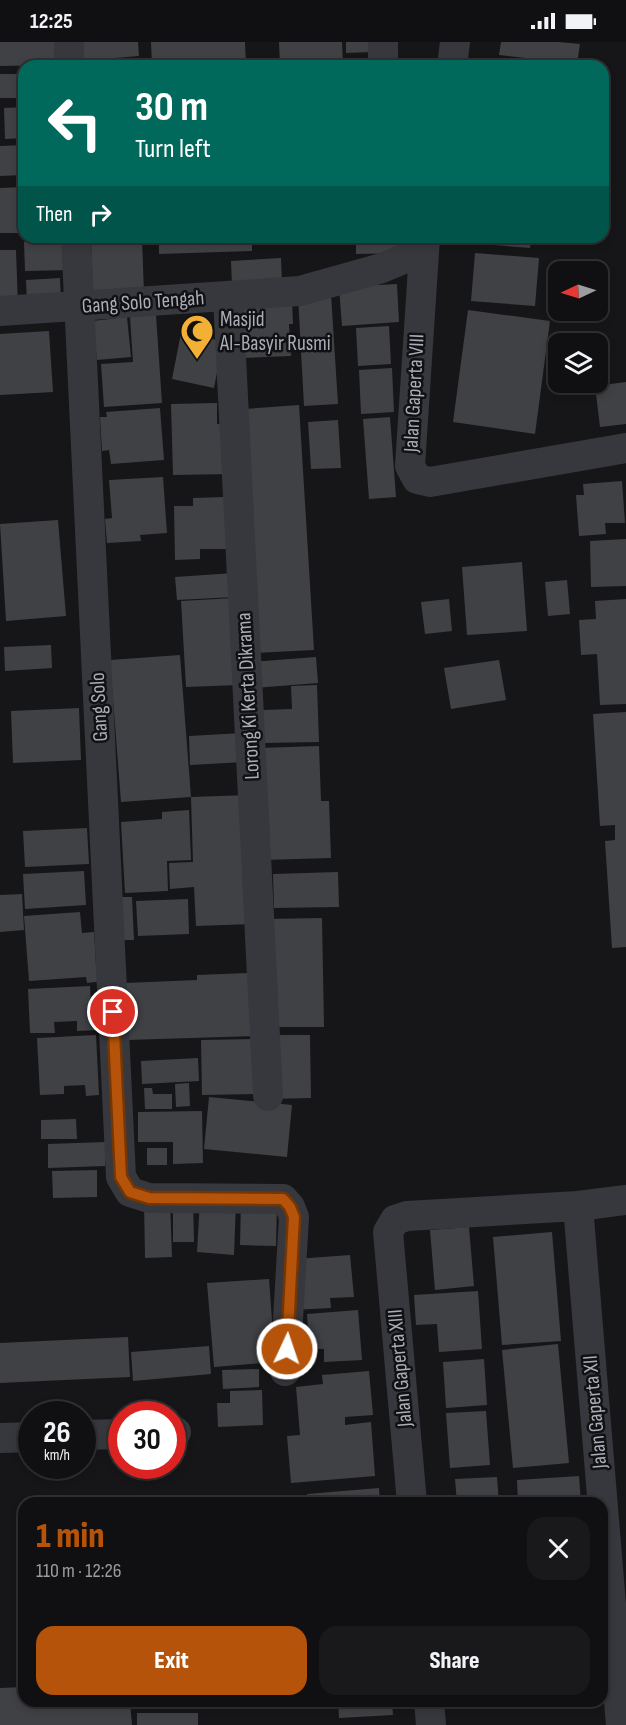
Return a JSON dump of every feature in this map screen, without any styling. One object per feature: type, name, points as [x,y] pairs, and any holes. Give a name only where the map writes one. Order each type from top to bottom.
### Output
[{"type":"street","points":[[69,42],[69,60]]},
{"type":"street","points":[[383,42],[383,60]]},
{"type":"street","points":[[453,60],[455,42]]},
{"type":"street","name":"Gang Solo","points":[[76,243],[121,1177],[130,1192],[149,1198],[283,1199],[290,1207],[294,1217],[285,1371]]},
{"type":"street","name":"Gang Solo Tengah","points":[[0,311],[300,291],[382,268],[424,244]]},
{"type":"street","name":"Jalan Gaperta VIII","points":[[424,244],[410,466],[417,479],[429,482],[626,448]]},
{"type":"street","name":"Lorong Ki Kerta Dikrama","points":[[228,297],[268,1096]]},
{"type":"street","points":[[578,1206],[626,1200]]},
{"type":"street","name":"Jalan Gaperta XIII","points":[[411,1497],[388,1232],[395,1220],[407,1216],[578,1206]]},
{"type":"street","name":"Jalan Gaperta XII","points":[[578,1206],[602,1497]]},
{"type":"street","points":[[0,1438],[18,1437]]},
{"type":"street","name":"Jalan Gaperta XII","points":[[608,1568],[621,1725]]},
{"type":"street","points":[[430,1707],[431,1725]]},
{"type":"building","points":[[0,42],[58,42],[59,60],[18,60],[18,66],[0,66]]},
{"type":"building","points":[[78,42],[138,42],[139,56],[80,60]]},
{"type":"building","points":[[151,42],[245,42],[246,60],[152,60]]},
{"type":"building","points":[[279,42],[342,42],[343,60],[280,60]]},
{"type":"building","points":[[346,42],[372,42],[372,52],[346,53]]},
{"type":"building","points":[[501,42],[580,44],[578,60],[542,60],[499,55]]},
{"type":"building","points":[[0,74],[18,74],[18,98],[0,98]]},
{"type":"building","points":[[18,107],[18,138],[5,139],[4,108]]},
{"type":"building","points":[[18,145],[18,175],[0,176],[0,146]]},
{"type":"building","points":[[18,187],[18,233],[0,233],[0,188]]},
{"type":"building","points":[[24,243],[72,243],[72,270],[25,271]]},
{"type":"building","points":[[91,243],[142,243],[144,294],[93,295]]},
{"type":"building","points":[[159,243],[252,243],[252,251],[159,254]]},
{"type":"building","points":[[356,243],[407,243],[407,253],[356,254]]},
{"type":"building","points":[[481,243],[530,243],[530,248]]},
{"type":"building","points":[[0,250],[16,250],[18,306],[0,307]]},
{"type":"building","points":[[475,253],[539,258],[535,306],[471,301]]},
{"type":"building","points":[[281,258],[282,284],[232,286],[231,261]]},
{"type":"building","points":[[60,278],[61,301],[27,304],[26,280]]},
{"type":"building","points":[[397,284],[399,322],[342,326],[339,287]]},
{"type":"building","points":[[331,294],[338,404],[304,406],[298,296]]},
{"type":"building","points":[[292,299],[293,324],[289,324],[291,356],[243,358],[231,302]]},
{"type":"building","points":[[468,310],[550,321],[535,434],[453,422]]},
{"type":"building","points":[[156,315],[162,403],[104,407],[101,364],[133,362],[130,317]]},
{"type":"building","points":[[127,317],[131,357],[97,360],[92,321]]},
{"type":"building","points":[[389,326],[391,364],[358,366],[356,328]]},
{"type":"building","points":[[49,331],[53,392],[0,395],[0,334]]},
{"type":"building","name":"Masjid Al-Basyir Rusmi","points":[[181,333],[223,341],[214,388],[172,379]]},
{"type":"building","points":[[392,368],[394,412],[361,414],[359,370]]},
{"type":"building","points":[[626,382],[626,424],[600,427],[596,393],[608,393],[608,384]]},
{"type":"building","points":[[217,403],[217,424],[231,424],[232,474],[173,475],[171,404]]},
{"type":"building","points":[[299,405],[314,650],[253,653],[244,409]]},
{"type":"building","points":[[160,408],[164,460],[111,464],[109,450],[102,451],[100,417],[107,417],[106,412]]},
{"type":"building","points":[[390,417],[396,497],[369,499],[363,419]]},
{"type":"building","points":[[338,420],[341,468],[311,469],[308,422]]},
{"type":"building","points":[[163,477],[167,533],[140,535],[141,541],[107,543],[105,519],[112,518],[109,480]]},
{"type":"building","points":[[622,481],[625,523],[605,523],[606,534],[579,536],[576,495],[584,495],[583,484]]},
{"type":"building","points":[[224,497],[234,549],[200,549],[200,559],[175,560],[174,506],[193,506],[193,498]]},
{"type":"building","points":[[58,520],[66,616],[6,621],[0,524]]},
{"type":"building","points":[[626,539],[626,586],[591,587],[590,541]]},
{"type":"building","points":[[522,562],[527,631],[467,635],[462,567]]},
{"type":"building","points":[[234,573],[235,597],[177,600],[175,577]]},
{"type":"building","points":[[567,580],[570,614],[548,616],[545,582]]},
{"type":"building","points":[[234,598],[239,685],[186,687],[181,601]]},
{"type":"building","points":[[449,599],[452,631],[425,634],[421,602]]},
{"type":"building","points":[[626,599],[626,704],[600,705],[597,654],[581,655],[579,620],[596,619],[595,601]]},
{"type":"building","points":[[51,645],[52,668],[5,671],[4,647]]},
{"type":"building","points":[[180,655],[191,797],[121,802],[110,660]]},
{"type":"building","points":[[316,657],[318,683],[253,688],[251,662]]},
{"type":"building","points":[[499,660],[506,700],[451,709],[444,668]]},
{"type":"building","points":[[317,685],[319,742],[263,743],[262,710],[292,709],[291,686]]},
{"type":"building","points":[[79,708],[81,760],[13,763],[11,711]]},
{"type":"building","points":[[626,712],[626,947],[612,948],[605,841],[615,840],[615,825],[600,826],[593,714]]},
{"type":"building","points":[[242,733],[244,762],[190,765],[189,736]]},
{"type":"building","points":[[319,746],[321,801],[329,801],[331,858],[263,860],[259,748]]},
{"type":"building","points":[[248,795],[253,924],[196,926],[194,887],[170,889],[169,863],[193,862],[191,797]]},
{"type":"building","points":[[189,810],[191,860],[167,861],[168,891],[125,893],[121,822],[162,819],[162,812]]},
{"type":"building","points":[[87,828],[89,864],[25,867],[23,831]]},
{"type":"building","points":[[84,871],[86,905],[25,909],[23,874]]},
{"type":"building","points":[[338,872],[339,907],[274,908],[273,874]]},
{"type":"building","points":[[22,894],[24,930],[0,932],[0,895]]},
{"type":"building","points":[[116,897],[132,897],[134,940],[118,940]]},
{"type":"building","points":[[188,899],[189,934],[138,936],[136,901]]},
{"type":"building","points":[[80,912],[82,933],[94,932],[96,966],[103,981],[87,983],[86,977],[29,981],[24,916]]},
{"type":"building","points":[[322,918],[324,1027],[268,1027],[266,919]]},
{"type":"building","points":[[248,973],[256,1036],[127,1040],[125,983],[197,980],[197,975]]},
{"type":"building","points":[[90,986],[92,1020],[99,1019],[100,1030],[77,1031],[77,1021],[54,1022],[55,1033],[30,1033],[28,989]]},
{"type":"building","points":[[96,1035],[99,1095],[86,1096],[85,1085],[64,1086],[64,1094],[40,1095],[37,1038]]},
{"type":"building","points":[[270,1035],[310,1035],[311,1098],[270,1099]]},
{"type":"building","points":[[258,1039],[260,1094],[202,1095],[201,1040]]},
{"type":"building","points":[[198,1058],[199,1081],[142,1084],[141,1061]]},
{"type":"building","points":[[189,1083],[190,1106],[176,1107],[175,1084]]},
{"type":"building","points":[[144,1088],[152,1088],[153,1094],[172,1094],[172,1109],[145,1109]]},
{"type":"building","points":[[209,1097],[292,1105],[287,1157],[204,1149]]},
{"type":"building","points":[[202,1111],[203,1163],[173,1164],[173,1142],[138,1142],[138,1112]]},
{"type":"building","points":[[76,1119],[77,1139],[41,1139],[41,1120]]},
{"type":"building","points":[[105,1142],[105,1166],[48,1168],[48,1144]]},
{"type":"building","points":[[147,1148],[167,1148],[167,1165],[147,1165]]},
{"type":"building","points":[[97,1170],[97,1197],[53,1198],[52,1171]]},
{"type":"building","points":[[173,1200],[193,1200],[194,1242],[173,1242]]},
{"type":"building","points":[[200,1200],[236,1202],[234,1255],[197,1252]]},
{"type":"building","points":[[241,1200],[277,1200],[276,1246],[240,1245]]},
{"type":"building","points":[[170,1201],[172,1257],[145,1258],[144,1202]]},
{"type":"building","points":[[469,1227],[474,1286],[435,1290],[430,1230]]},
{"type":"building","points":[[552,1232],[561,1341],[502,1345],[493,1237]]},
{"type":"building","points":[[350,1255],[354,1297],[330,1298],[331,1308],[293,1310],[296,1259]]},
{"type":"building","points":[[269,1279],[275,1362],[214,1367],[207,1283]]},
{"type":"building","points":[[478,1291],[482,1349],[439,1352],[437,1324],[416,1325],[414,1295]]},
{"type":"building","points":[[358,1310],[362,1360],[324,1362],[324,1349],[309,1349],[307,1314]]},
{"type":"building","points":[[128,1337],[130,1377],[0,1383],[0,1343]]},
{"type":"building","points":[[558,1344],[569,1463],[513,1468],[502,1350]]},
{"type":"building","points":[[209,1346],[211,1374],[133,1381],[131,1352]]},
{"type":"building","points":[[484,1359],[487,1405],[446,1408],[443,1362]]},
{"type":"building","points":[[259,1369],[259,1387],[223,1389],[222,1370]]},
{"type":"building","points":[[369,1371],[373,1415],[345,1417],[345,1425],[371,1422],[375,1476],[291,1483],[287,1436],[300,1435],[296,1387],[323,1384],[322,1375]]},
{"type":"building","points":[[262,1390],[263,1425],[218,1427],[217,1403],[230,1403],[230,1391]]},
{"type":"building","points":[[486,1411],[490,1465],[450,1468],[446,1413]]},
{"type":"building","points":[[579,1476],[581,1497],[518,1497],[517,1480]]},
{"type":"building","points":[[497,1477],[499,1497],[456,1497],[455,1479]]},
{"type":"building","points":[[379,1488],[380,1497],[307,1497],[307,1494]]},
{"type":"building","points":[[18,1687],[18,1707],[130,1707],[132,1725],[0,1725],[0,1688]]},
{"type":"building","points":[[338,1707],[392,1707],[393,1715],[339,1718]]},
{"type":"building","points":[[137,1713],[198,1713],[198,1725],[137,1725]]},
{"type":"place","name":"Masjid Al-Basyir Rusmi","points":[[197,360]]},
{"type":"route","points":[[113,1012],[121,1177],[130,1192],[149,1198],[283,1199],[290,1207],[294,1217],[287,1349]]}]
